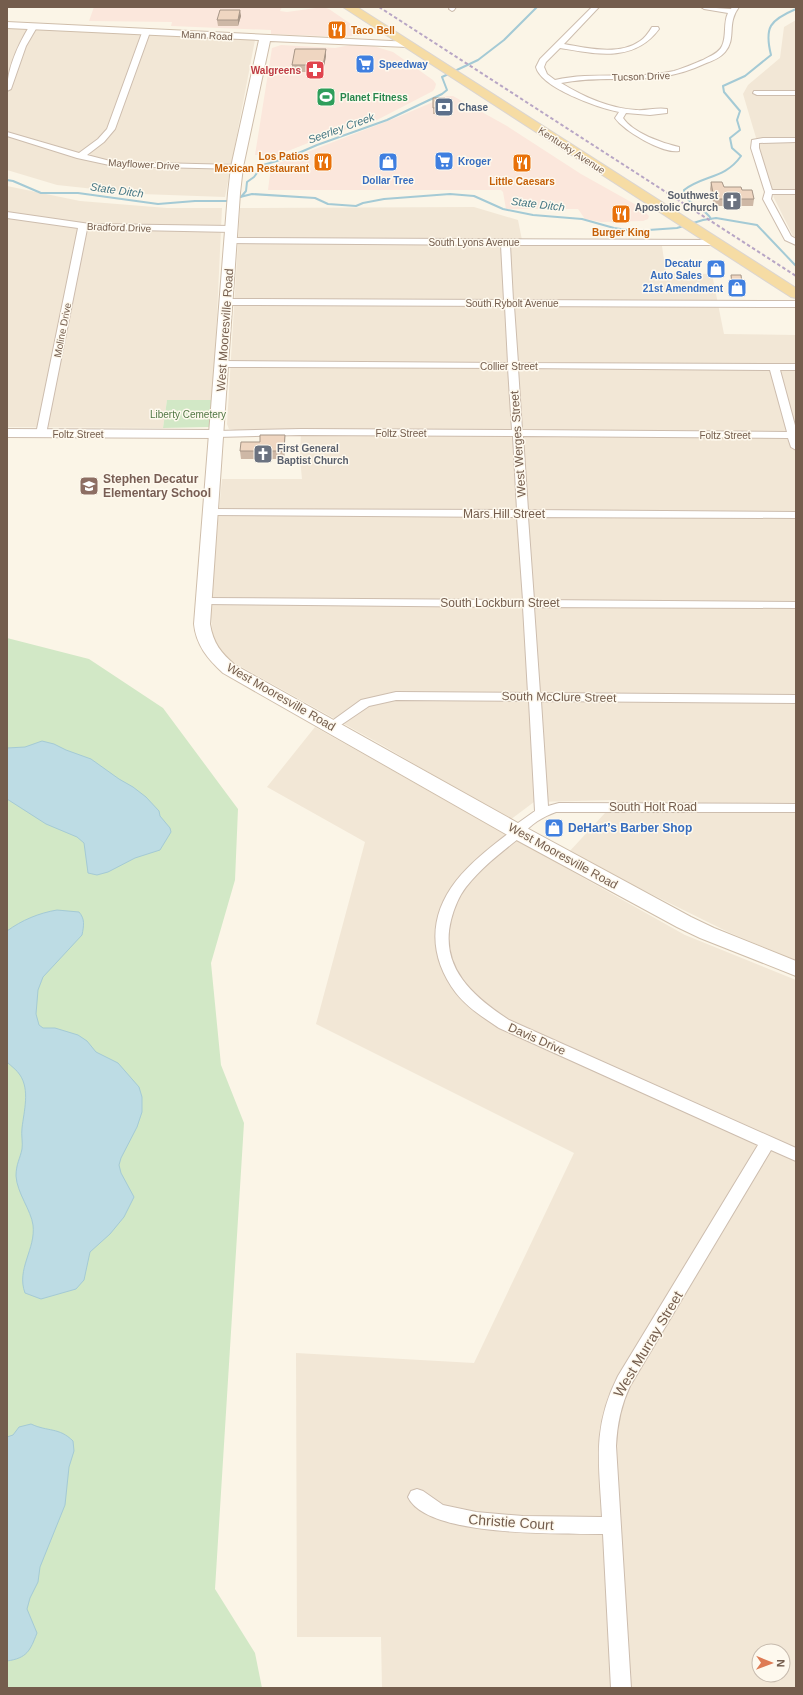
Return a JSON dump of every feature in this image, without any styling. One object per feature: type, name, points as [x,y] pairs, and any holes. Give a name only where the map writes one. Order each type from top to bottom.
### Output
[{"type":"main road","name":"Kentucky Avenue","points":[[349,7],[796,294]]},
{"type":"main road","name":"Mann Road","points":[[7,25],[407,44]]},
{"type":"main road","name":"West Mooresville Road","points":[[264,38],[237,167],[212,512],[202,624],[207,647],[216,658],[229,669],[517,832],[684,922],[707,933],[796,969]]},
{"type":"street","points":[[596,7],[543,60],[540,67],[544,75],[587,101],[624,111],[645,113],[664,110]]},
{"type":"street","points":[[704,7],[734,9]]},
{"type":"street","name":"Tucson Drive","points":[[554,82],[587,77],[657,77],[687,71],[716,56],[724,49],[728,41],[728,18],[734,9]]},
{"type":"street","points":[[7,89],[22,46],[32,26]]},
{"type":"street","points":[[558,45],[596,50],[623,49],[641,43],[655,29]]},
{"type":"street","points":[[80,156],[106,138],[111,129],[146,32]]},
{"type":"street","points":[[757,93],[796,93]]},
{"type":"street","points":[[624,111],[619,118],[623,124],[660,145],[676,149]]},
{"type":"street","name":"Mayflower Drive","points":[[7,134],[104,162],[128,165],[237,167]]},
{"type":"street","points":[[794,241],[788,238],[767,199],[769,192],[755,148],[755,142],[763,140],[796,140]]},
{"type":"street","points":[[769,192],[796,192]]},
{"type":"street","name":"Bradford Drive","points":[[7,215],[83,226],[232,235]]},
{"type":"street","name":"Moline Drive","points":[[41,434],[83,226]]},
{"type":"street","name":"South Lyons Avenue","points":[[232,235],[505,242],[717,243]]},
{"type":"street","name":"West Werges Street","points":[[505,242],[542,813]]},
{"type":"street","name":"South Rybolt Avenue","points":[[227,302],[796,304]]},
{"type":"street","name":"Collier Street","points":[[222,364],[796,367]]},
{"type":"street","points":[[774,367],[794,435],[796,447]]},
{"type":"street","name":"Foltz Street","points":[[7,434],[794,435]]},
{"type":"street","name":"Mars Hill Street","points":[[212,512],[796,515]]},
{"type":"street","name":"South Lockburn Street","points":[[204,601],[796,604]]},
{"type":"street","name":"South McClure Street","points":[[331,726],[364,703],[394,696],[796,699]]},
{"type":"street","name":"South Holt Road","points":[[517,832],[542,813],[554,808],[582,806],[796,808]]},
{"type":"street","name":"Davis Drive","points":[[517,832],[480,863],[456,892],[448,907],[442,926],[442,951],[452,976],[462,991],[481,1009],[504,1024],[796,1155]]},
{"type":"street","name":"West Murray Street","points":[[621,1688],[607,1446],[608,1425],[615,1399],[768,1142]]},
{"type":"street","name":"Christie Court","points":[[417,1497],[433,1509],[442,1513],[476,1520],[523,1524],[611,1526]]},
{"type":"shaded area","points":[[94,7],[282,7],[280,11],[287,12],[323,7],[329,9],[364,33],[362,35],[344,37],[271,34],[271,30],[171,26],[172,22],[89,21]]},
{"type":"shaded area","points":[[796,20],[796,242],[774,198],[743,94],[748,85],[780,58],[784,27]]},
{"type":"shaded area","points":[[7,28],[255,40],[225,197],[141,194],[57,185],[7,170]]},
{"type":"shaded area","points":[[355,44],[370,45],[393,52],[433,80],[436,84],[435,88],[433,91],[375,121],[333,133],[278,155],[255,155],[272,48],[281,45],[335,48]]},
{"type":"shaded area","points":[[447,96],[453,96],[507,126],[581,174],[640,207],[649,216],[648,219],[643,221],[601,222],[585,219],[578,209],[506,209],[503,192],[501,190],[268,190],[271,166],[398,117]]},
{"type":"shaded area","points":[[7,186],[80,201],[167,208],[222,208],[213,400],[167,400],[163,428],[7,427]]},
{"type":"shaded area","points":[[474,207],[518,220],[523,245],[662,246],[666,273],[712,274],[724,334],[796,335],[796,961],[728,932],[568,853],[617,800],[534,802],[510,820],[382,745],[227,659],[213,638],[210,607],[222,479],[302,479],[300,459],[301,429],[235,430],[229,429],[227,424],[240,208]]},
{"type":"shaded area","points":[[315,727],[685,935],[796,980],[796,1688],[382,1688],[381,1637],[297,1637],[296,1353],[474,1363],[574,1153],[316,1024],[365,842],[267,787]]},
{"type":"green space","name":"Liberty Cemetery","points":[[167,400],[213,400],[210,427],[163,428]]},
{"type":"green space","points":[[7,638],[89,659],[163,708],[238,809],[235,880],[211,963],[221,1065],[244,1123],[215,1589],[255,1653],[262,1688],[7,1688]]},
{"type":"water","points":[[42,741],[54,744],[91,759],[146,797],[159,811],[160,816],[170,828],[171,832],[160,850],[135,858],[108,872],[97,875],[88,873],[84,843],[77,837],[46,824],[7,799],[7,748],[25,747]]},
{"type":"water","points":[[57,910],[79,912],[84,922],[82,935],[43,977],[38,990],[36,1014],[39,1025],[43,1028],[55,1028],[78,1035],[87,1041],[96,1052],[118,1063],[139,1087],[142,1097],[142,1112],[137,1127],[119,1165],[121,1173],[134,1197],[124,1217],[110,1234],[90,1252],[84,1280],[76,1289],[41,1299],[25,1293],[23,1284],[24,1267],[32,1242],[33,1225],[30,1213],[19,1189],[16,1176],[17,1165],[22,1149],[22,1131],[26,1094],[20,1075],[7,1062],[7,931],[31,918]]},
{"type":"water","points":[[31,1424],[58,1432],[68,1437],[73,1441],[74,1451],[69,1467],[65,1505],[40,1567],[38,1582],[30,1598],[27,1609],[37,1633],[27,1653],[14,1660],[7,1661],[7,1437],[13,1435],[19,1427]]},
{"type":"building","points":[[220,10],[240,10],[238,20],[217,20]]},
{"type":"building","points":[[295,49],[326,49],[323,66],[320,66],[319,68],[309,68],[309,65],[292,65]]},
{"type":"building","points":[[433,98],[445,98],[446,107],[433,108]]},
{"type":"building","points":[[711,182],[722,182],[724,187],[741,187],[742,190],[752,190],[754,199],[714,199]]},
{"type":"building","points":[[731,275],[741,275],[743,292],[732,285]]},
{"type":"building","points":[[260,435],[285,435],[284,451],[240,451],[241,442],[260,442]]},
{"type":"waterway","name":"Seerley Creek","points":[[241,197],[246,191],[247,182],[254,177],[263,165],[287,158],[317,145],[387,120],[442,94],[447,90],[442,77],[478,60],[504,40],[537,7]]},
{"type":"waterway","points":[[711,219],[704,211],[687,199],[684,190],[691,185],[728,169],[741,156],[732,148],[730,138],[740,130],[737,120],[740,111],[724,92],[723,86],[745,76],[771,55],[768,38],[771,26],[780,17],[796,9]]},
{"type":"waterway","name":"State Ditch","points":[[7,180],[13,181],[41,193],[78,193],[158,204],[195,201],[227,201]]},
{"type":"waterway","name":"State Ditch","points":[[241,197],[252,194],[315,198],[328,204],[356,206],[363,203],[384,199],[450,194],[474,196],[503,209],[533,215],[582,219],[614,228],[634,231],[677,228],[711,219]]},
{"type":"waterway","name":"State Ditch","points":[[711,219],[716,218],[757,225],[796,266]]},
{"type":"railway","points":[[379,7],[796,276]]},
{"type":"place","name":"Taco Bell","points":[[337,30]]},
{"type":"place","name":"Speedway","points":[[365,64]]},
{"type":"place","name":"Walgreens","points":[[315,70]]},
{"type":"place","name":"Planet Fitness","points":[[326,97]]},
{"type":"place","name":"Chase","points":[[444,107]]},
{"type":"place","name":"Kroger","points":[[444,161]]},
{"type":"place","name":"Los Patios Mexican Restaurant","points":[[323,162]]},
{"type":"place","name":"Dollar Tree","points":[[388,162]]},
{"type":"place","name":"Little Caesars","points":[[522,163]]},
{"type":"place","name":"Southwest Apostolic Church","points":[[732,201]]},
{"type":"place","name":"Burger King","points":[[621,214]]},
{"type":"place","name":"Decatur Auto Sales","points":[[716,269]]},
{"type":"place","name":"21st Amendment","points":[[737,288]]},
{"type":"place","name":"First General Baptist Church","points":[[263,454]]},
{"type":"place","name":"Stephen Decatur Elementary School","points":[[89,486]]},
{"type":"place","name":"DeHart’s Barber Shop","points":[[554,828]]}]
